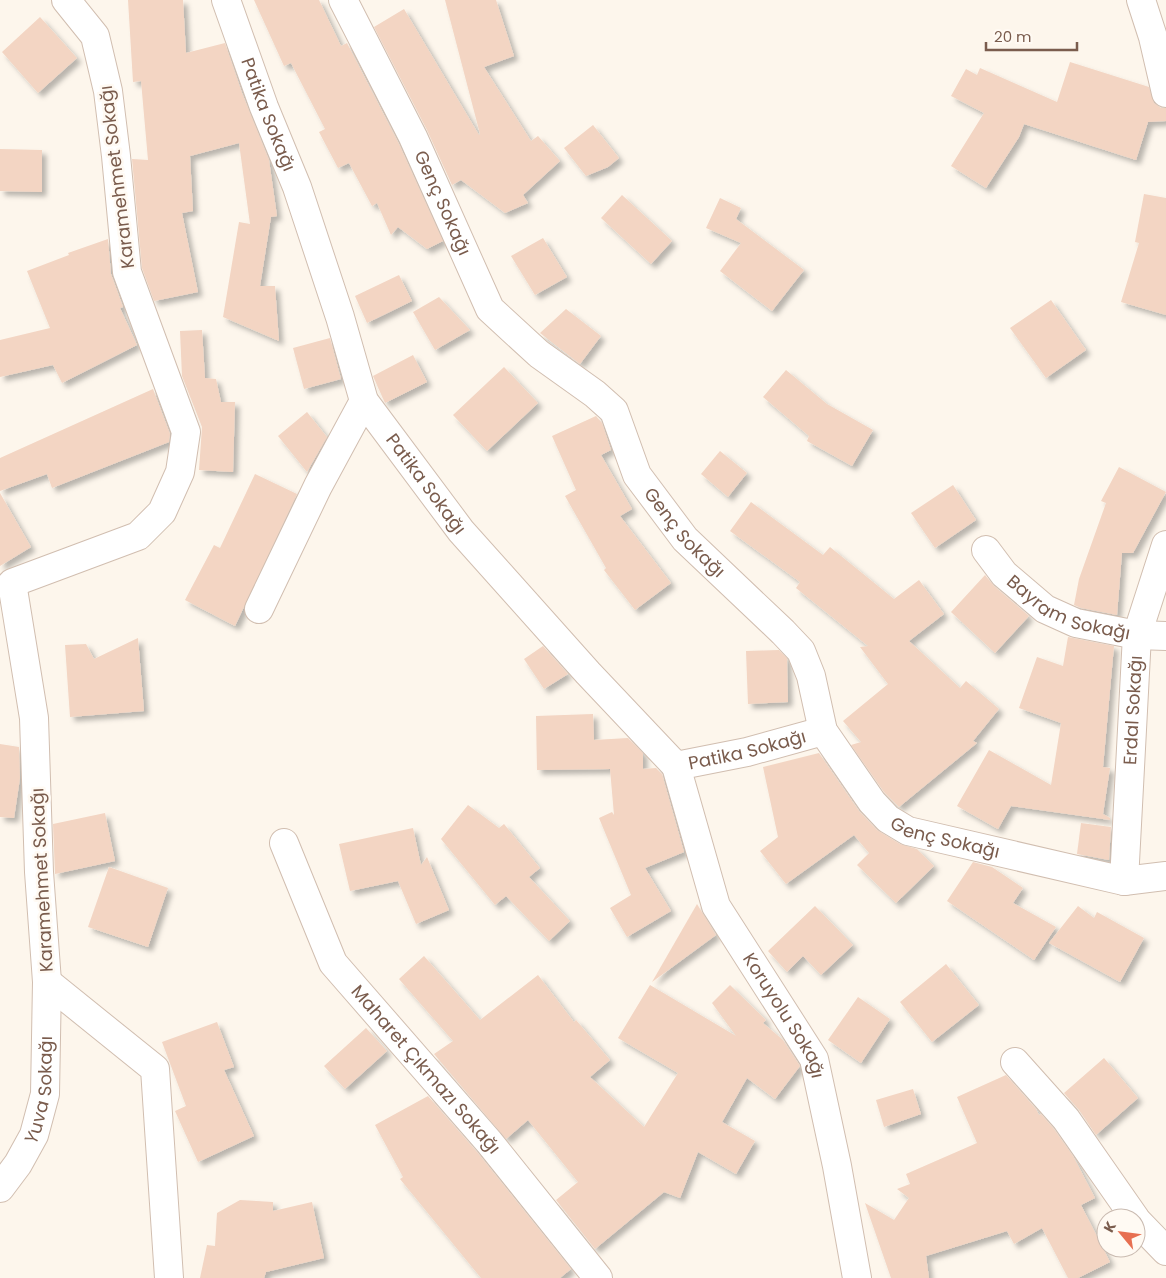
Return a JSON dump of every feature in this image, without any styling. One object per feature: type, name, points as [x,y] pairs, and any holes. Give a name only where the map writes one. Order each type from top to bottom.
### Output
[{"type":"street","name":"Karamehmet Sokağı","points":[[66,0],[95,36],[108,91],[127,272],[186,432],[180,472],[162,512],[138,536],[6,575],[34,718],[40,872],[47,982],[155,1069],[169,1278]]},
{"type":"street","name":"Patika Sokağı","points":[[226,0],[264,107],[297,187],[340,317],[364,401],[461,531],[588,673],[676,766],[747,752],[823,732]]},
{"type":"street","name":"Genç Sokağı","points":[[343,0],[413,137],[490,309],[539,354],[595,394],[614,411],[637,475],[685,539],[801,651],[811,676],[823,732],[872,802],[888,820],[908,831],[1124,881],[1166,876]]},
{"type":"street","points":[[1141,0],[1153,36],[1166,93]]},
{"type":"street","points":[[259,609],[318,486],[364,401]]},
{"type":"street","name":"Erdal Sokağı","points":[[1124,881],[1137,635],[1166,545]]},
{"type":"street","name":"Bayram Sokağı","points":[[986,550],[1004,574],[1045,608],[1076,623],[1137,635],[1166,636]]},
{"type":"street","name":"Koruyolu Sokağı","points":[[676,766],[716,906],[814,1060],[837,1166],[857,1278]]},
{"type":"street","name":"Maharet Çıkmazı Sokağı","points":[[284,843],[332,963],[489,1142],[598,1278]]},
{"type":"street","name":"Yuva Sokağı","points":[[0,1188],[18,1164],[34,1135],[45,1094],[47,982]]},
{"type":"street","points":[[1016,1062],[1066,1119],[1127,1208]]},
{"type":"street","points":[[1146,1230],[1166,1251]]},
{"type":"building","points":[[128,0],[183,0],[186,53],[225,43],[242,93],[269,160],[277,216],[271,217],[260,286],[275,286],[279,341],[223,317],[239,222],[250,224],[239,143],[190,156],[193,211],[182,213],[198,292],[154,301],[142,268],[132,159],[148,160],[141,81],[133,82]]},
{"type":"building","points":[[254,0],[319,0],[341,46],[347,43],[399,144],[443,241],[427,249],[398,227],[391,235],[377,203],[372,206],[349,163],[338,168],[319,132],[325,129],[291,63],[284,66]]},
{"type":"building","points":[[445,0],[496,0],[514,56],[484,67],[531,141],[538,136],[560,161],[523,195],[528,203],[505,213],[461,180],[452,185],[427,130],[374,27],[404,9],[479,135]]},
{"type":"building","points":[[40,17],[77,58],[38,93],[2,52]]},
{"type":"building","points":[[1070,62],[1149,87],[1154,103],[1161,108],[1166,108],[1166,121],[1148,122],[1136,160],[1024,124],[1019,137],[986,188],[951,166],[984,113],[951,96],[966,69],[977,75],[980,68],[1057,102]]},
{"type":"building","points":[[593,125],[619,158],[608,167],[586,176],[564,148]]},
{"type":"building","points":[[0,149],[42,150],[42,192],[0,191]]},
{"type":"building","points":[[1144,194],[1166,198],[1166,315],[1121,302],[1139,243],[1135,242]]},
{"type":"building","points":[[622,195],[672,241],[651,264],[601,218]]},
{"type":"building","points":[[720,198],[741,208],[736,219],[804,270],[772,311],[720,271],[741,243],[706,228]]},
{"type":"building","points":[[543,238],[567,277],[535,295],[511,256]]},
{"type":"building","points":[[108,239],[111,274],[123,307],[120,308],[137,345],[62,383],[53,365],[0,377],[0,340],[50,328],[27,271],[69,255],[68,253]]},
{"type":"building","points":[[399,275],[412,301],[367,323],[355,296]]},
{"type":"building","points":[[439,297],[470,330],[435,350],[413,312]]},
{"type":"building","points":[[1051,300],[1086,350],[1046,378],[1010,328]]},
{"type":"building","points":[[566,309],[601,336],[580,364],[540,333]]},
{"type":"building","points":[[202,330],[205,378],[216,379],[221,402],[235,402],[233,472],[199,470],[202,427],[182,376],[180,331]]},
{"type":"building","points":[[330,338],[341,379],[304,389],[293,348]]},
{"type":"building","points":[[413,355],[427,382],[385,403],[373,376]]},
{"type":"building","points":[[504,367],[538,403],[487,451],[453,415]]},
{"type":"building","points":[[786,370],[827,404],[873,430],[852,466],[807,441],[809,436],[763,397]]},
{"type":"building","points":[[153,389],[170,434],[169,442],[52,488],[47,474],[0,491],[0,458]]},
{"type":"building","points":[[307,412],[327,437],[307,472],[278,436]]},
{"type":"building","points":[[596,416],[602,423],[611,450],[601,455],[632,509],[620,516],[671,583],[635,610],[604,570],[606,568],[565,496],[576,490],[552,436]]},
{"type":"building","points":[[720,451],[747,473],[728,497],[701,474]]},
{"type":"building","points":[[1119,467],[1166,492],[1133,553],[1122,553],[1117,615],[1074,605],[1079,579],[1106,503],[1101,501]]},
{"type":"building","points":[[255,474],[297,494],[235,626],[185,600],[214,545],[220,548]]},
{"type":"building","points":[[953,485],[976,520],[935,548],[911,513]]},
{"type":"building","points":[[0,493],[31,547],[0,566]]},
{"type":"building","points":[[751,502],[823,555],[830,547],[894,599],[919,580],[944,614],[909,641],[960,688],[966,681],[999,709],[973,741],[977,743],[899,807],[884,792],[851,745],[861,742],[843,721],[888,684],[860,647],[868,646],[796,588],[800,582],[730,531]]},
{"type":"building","points":[[985,575],[994,586],[1029,616],[995,653],[951,612]]},
{"type":"building","points":[[1068,637],[1114,646],[1103,767],[1110,768],[1103,814],[1110,818],[1110,820],[1011,806],[998,829],[957,806],[989,750],[1051,785],[1061,723],[1019,708],[1037,657],[1063,666]]},
{"type":"building","points":[[138,638],[144,711],[70,717],[65,645],[86,644],[94,659]]},
{"type":"building","points":[[543,646],[568,674],[544,689],[524,659]]},
{"type":"building","points":[[779,650],[787,658],[788,702],[748,704],[746,651]]},
{"type":"building","points":[[593,714],[594,740],[628,738],[643,753],[643,769],[656,768],[662,774],[684,852],[645,868],[671,911],[627,937],[610,908],[631,895],[599,818],[612,812],[614,815],[610,769],[537,770],[536,716]]},
{"type":"building","points":[[0,744],[19,747],[20,778],[14,818],[0,817]]},
{"type":"building","points":[[819,753],[859,811],[877,830],[900,844],[917,849],[934,866],[896,903],[857,865],[869,853],[854,835],[786,884],[760,851],[778,837],[763,767]]},
{"type":"building","points":[[468,805],[499,828],[504,824],[540,868],[529,877],[570,921],[549,941],[506,896],[495,905],[441,839]]},
{"type":"building","points":[[105,813],[115,861],[55,874],[53,824]]},
{"type":"building","points":[[1081,823],[1111,827],[1109,860],[1077,854]]},
{"type":"building","points":[[413,828],[421,865],[427,857],[449,910],[416,924],[398,881],[350,891],[339,844]]},
{"type":"building","points":[[973,862],[992,867],[1023,888],[1013,903],[1056,927],[1034,960],[947,901]]},
{"type":"building","points":[[109,867],[168,888],[148,947],[88,927]]},
{"type":"building","points":[[697,904],[716,935],[652,982]]},
{"type":"building","points":[[815,906],[853,945],[821,975],[803,956],[787,972],[768,951]]},
{"type":"building","points":[[1078,906],[1094,918],[1097,912],[1144,938],[1120,982],[1049,943]]},
{"type":"building","points":[[424,956],[480,1020],[538,975],[574,1022],[576,1020],[610,1060],[590,1077],[644,1127],[678,1073],[618,1038],[650,985],[736,1036],[712,1003],[730,985],[766,1020],[763,1023],[783,1040],[800,1066],[775,1099],[747,1078],[722,1122],[755,1141],[736,1174],[698,1152],[680,1198],[664,1192],[595,1249],[556,1200],[578,1182],[528,1120],[506,1139],[434,1054],[453,1041],[399,979]]},
{"type":"building","points":[[946,964],[979,1005],[932,1042],[900,1002]]},
{"type":"building","points":[[858,997],[890,1019],[861,1063],[828,1040]]},
{"type":"building","points":[[217,1022],[234,1067],[224,1070],[254,1136],[198,1162],[175,1111],[186,1106],[162,1042]]},
{"type":"building","points":[[366,1028],[387,1051],[345,1089],[324,1066]]},
{"type":"building","points":[[1104,1058],[1138,1098],[1096,1135],[1079,1110],[1064,1093]]},
{"type":"building","points":[[1006,1075],[1036,1109],[1039,1115],[1041,1114],[1054,1129],[1073,1156],[1095,1198],[1081,1205],[1096,1234],[1096,1258],[1108,1258],[1110,1262],[1078,1278],[1068,1278],[1042,1228],[1014,1244],[1007,1231],[926,1256],[929,1278],[891,1278],[865,1203],[894,1220],[909,1198],[897,1189],[910,1184],[906,1174],[977,1143],[957,1097]]},
{"type":"building","points":[[913,1089],[921,1114],[884,1127],[876,1100]]},
{"type":"building","points":[[428,1096],[477,1152],[571,1269],[560,1278],[481,1278],[400,1179],[403,1177],[375,1125]]},
{"type":"building","points":[[240,1200],[273,1202],[273,1211],[312,1202],[324,1258],[266,1272],[264,1278],[200,1278],[207,1245],[215,1246],[217,1213]]}]
